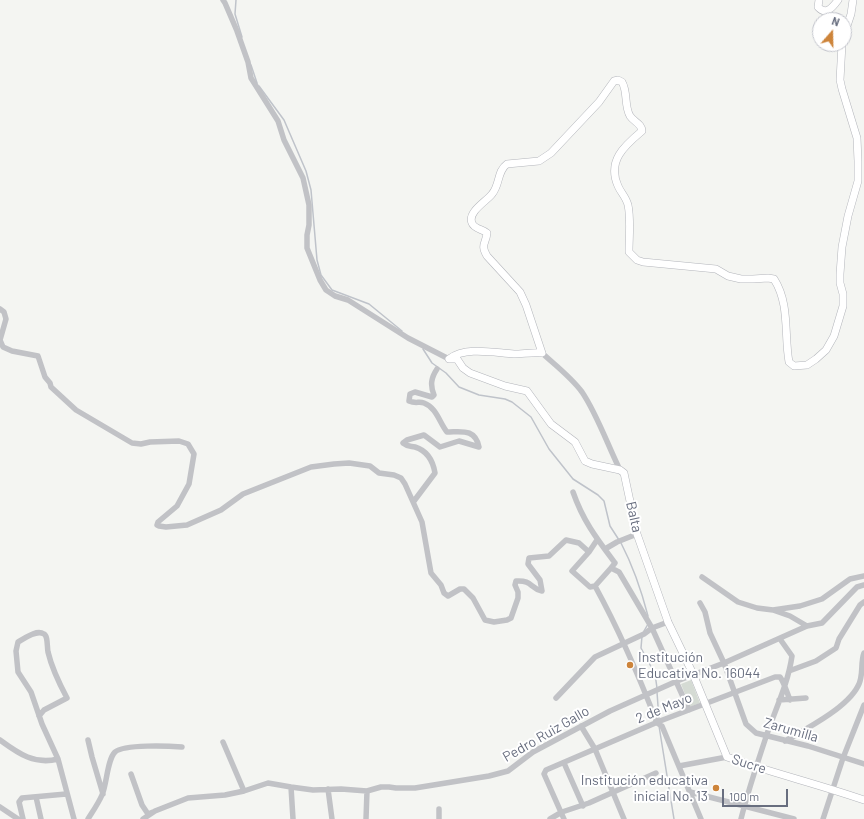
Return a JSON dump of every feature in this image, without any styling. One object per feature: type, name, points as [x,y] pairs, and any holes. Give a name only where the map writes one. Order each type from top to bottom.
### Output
[{"type":"street","points":[[223,0],[237,31],[248,62],[251,78],[278,121],[284,140],[303,178],[309,205],[307,248],[320,280],[326,290],[335,296],[348,300],[426,348],[453,359],[470,373],[506,386],[528,391],[551,424],[575,442],[585,460],[598,465],[620,470]]},
{"type":"street","points":[[819,0],[818,7],[824,12],[830,10],[838,0]]},
{"type":"street","points":[[851,12],[853,0]]},
{"type":"street","points":[[620,470],[582,392],[574,382],[542,353],[526,305],[520,292],[486,256],[483,246],[487,233],[475,227],[471,218],[477,207],[492,195],[501,170],[504,166],[507,164],[539,162],[551,153],[599,102],[614,81],[618,80],[624,85],[630,116],[642,129],[642,131],[625,145],[615,163],[614,176],[626,197],[628,207],[629,252],[632,256],[643,262],[716,269],[728,276],[741,279],[768,278],[774,280],[782,299],[785,314],[789,362],[794,366],[807,365],[826,350],[834,336],[843,306],[843,294],[840,283],[842,248],[848,216],[858,181],[857,138],[840,80],[842,52]]},
{"type":"street","points":[[0,308],[4,312],[6,319],[0,340],[3,347],[38,356],[45,377],[50,383],[51,387],[76,410],[135,444],[167,441],[188,444],[194,454],[189,484],[177,506],[158,522],[157,525],[159,526],[173,527],[187,525],[221,510],[243,494],[311,467],[349,463],[370,466],[379,473],[394,475],[401,478],[414,502],[422,522],[431,573],[441,585],[446,595],[450,595],[460,589],[464,589],[473,598],[483,617],[487,621],[494,622],[511,618],[518,598],[518,592],[515,585],[516,581],[527,581],[537,590],[542,591],[540,580],[528,564],[530,558],[549,556],[566,540],[579,543],[589,552]]},
{"type":"street","points":[[453,359],[458,354],[479,351],[513,354],[542,353]]},
{"type":"street","points":[[414,502],[435,474],[434,463],[425,452],[403,444],[407,440],[424,435],[440,447],[459,441],[479,447],[478,442],[471,433],[462,431],[447,432],[442,426],[438,414],[431,408],[423,403],[414,403],[409,401],[410,394],[415,392],[432,397],[434,395],[431,384],[433,375],[437,369]]},
{"type":"street","name":"Balta","points":[[620,470],[624,473],[637,534],[668,622],[693,674],[727,757]]},
{"type":"street","points":[[573,492],[579,509],[597,540],[615,563],[595,586],[590,587],[572,570],[589,552],[597,540]]},
{"type":"street","points":[[605,549],[626,537],[637,534]]},
{"type":"street","points":[[611,568],[619,572],[652,628],[689,710]]},
{"type":"street","points":[[773,610],[800,606],[822,599],[850,579],[864,576]]},
{"type":"street","points":[[702,577],[738,602],[757,608],[773,610],[790,616],[807,626]]},
{"type":"street","name":"Pedro Ruiz Gallo","points":[[143,819],[155,811],[188,798],[225,795],[244,791],[268,783],[313,790],[341,788],[366,791],[381,787],[426,787],[457,780],[489,776],[508,771],[533,752],[610,711],[693,674],[724,663],[780,639],[807,626],[822,623],[857,587],[864,585]]},
{"type":"street","points":[[595,586],[624,643],[658,723],[662,726],[701,819]]},
{"type":"street","points":[[789,671],[816,661],[836,648],[860,604],[864,602]]},
{"type":"street","name":"Zarumilla","points":[[700,603],[705,612],[710,633],[736,693],[746,724],[756,733],[808,746],[864,764]]},
{"type":"street","points":[[556,698],[595,657],[644,634],[652,628],[668,622]]},
{"type":"street","points":[[39,716],[44,710],[67,698],[55,676],[46,636],[43,633],[31,635],[19,641],[16,651],[18,672],[31,692],[39,716],[58,759],[66,794],[74,819]]},
{"type":"street","points":[[741,819],[766,736],[789,671],[792,656],[780,639]]},
{"type":"street","points":[[785,741],[826,717],[861,687],[862,659],[864,653]]},
{"type":"street","name":"2 de Mayo","points":[[562,812],[544,774],[548,770],[689,710],[775,677],[782,680],[784,687]]},
{"type":"street","points":[[784,687],[790,700]]},
{"type":"street","points":[[779,700],[806,698]]},
{"type":"street","points":[[823,819],[843,758],[864,705]]},
{"type":"street","points":[[581,726],[595,749],[624,819]]},
{"type":"street","points":[[0,740],[16,752],[29,758],[48,762],[58,759]]},
{"type":"street","points":[[88,740],[103,794]]},
{"type":"street","points":[[223,742],[244,791]]},
{"type":"street","points":[[88,819],[103,794],[112,756],[116,751],[132,747],[182,747]]},
{"type":"street","name":"Sucre","points":[[679,766],[727,757],[757,768],[833,789],[864,800]]},
{"type":"street","points":[[564,763],[583,806]]},
{"type":"street","points":[[550,819],[562,812],[583,806],[656,773]]},
{"type":"street","points":[[131,774],[142,805],[148,814],[155,811]]},
{"type":"street","points":[[291,787],[293,819]]},
{"type":"street","points":[[328,789],[332,819]]},
{"type":"street","points":[[366,791],[366,819]]},
{"type":"street","points":[[690,792],[794,819]]},
{"type":"street","points":[[23,819],[20,800],[22,798],[66,794]]},
{"type":"street","points":[[36,797],[41,819]]},
{"type":"street","points":[[0,807],[18,819]]},
{"type":"street","points":[[439,809],[439,819]]},
{"type":"street","points":[[562,812],[564,819]]},
{"type":"shaded area","points":[[691,680],[700,703],[690,707],[681,684]]},
{"type":"waterway","points":[[236,0],[235,14],[242,37]]},
{"type":"waterway","points":[[251,65],[257,83]]},
{"type":"waterway","points":[[259,86],[284,120],[306,171],[311,190],[317,260],[321,275],[332,290],[369,304],[402,331]]},
{"type":"waterway","points":[[423,349],[432,363],[446,373],[459,387],[479,395],[505,399],[512,402],[531,417],[549,449],[573,479],[598,495],[604,501],[610,526],[619,540]]},
{"type":"waterway","points":[[621,543],[637,579],[648,616]]},
{"type":"waterway","points":[[644,631],[648,624]]},
{"type":"waterway","points":[[642,636],[641,648],[655,674],[657,688]]},
{"type":"waterway","points":[[657,692],[659,720]]},
{"type":"waterway","points":[[659,726],[674,819]]},
{"type":"place","name":"Institución Educativa No. 16044","points":[[630,665]]},
{"type":"place","name":"Institución educativa inicial No. 13","points":[[716,788]]}]
